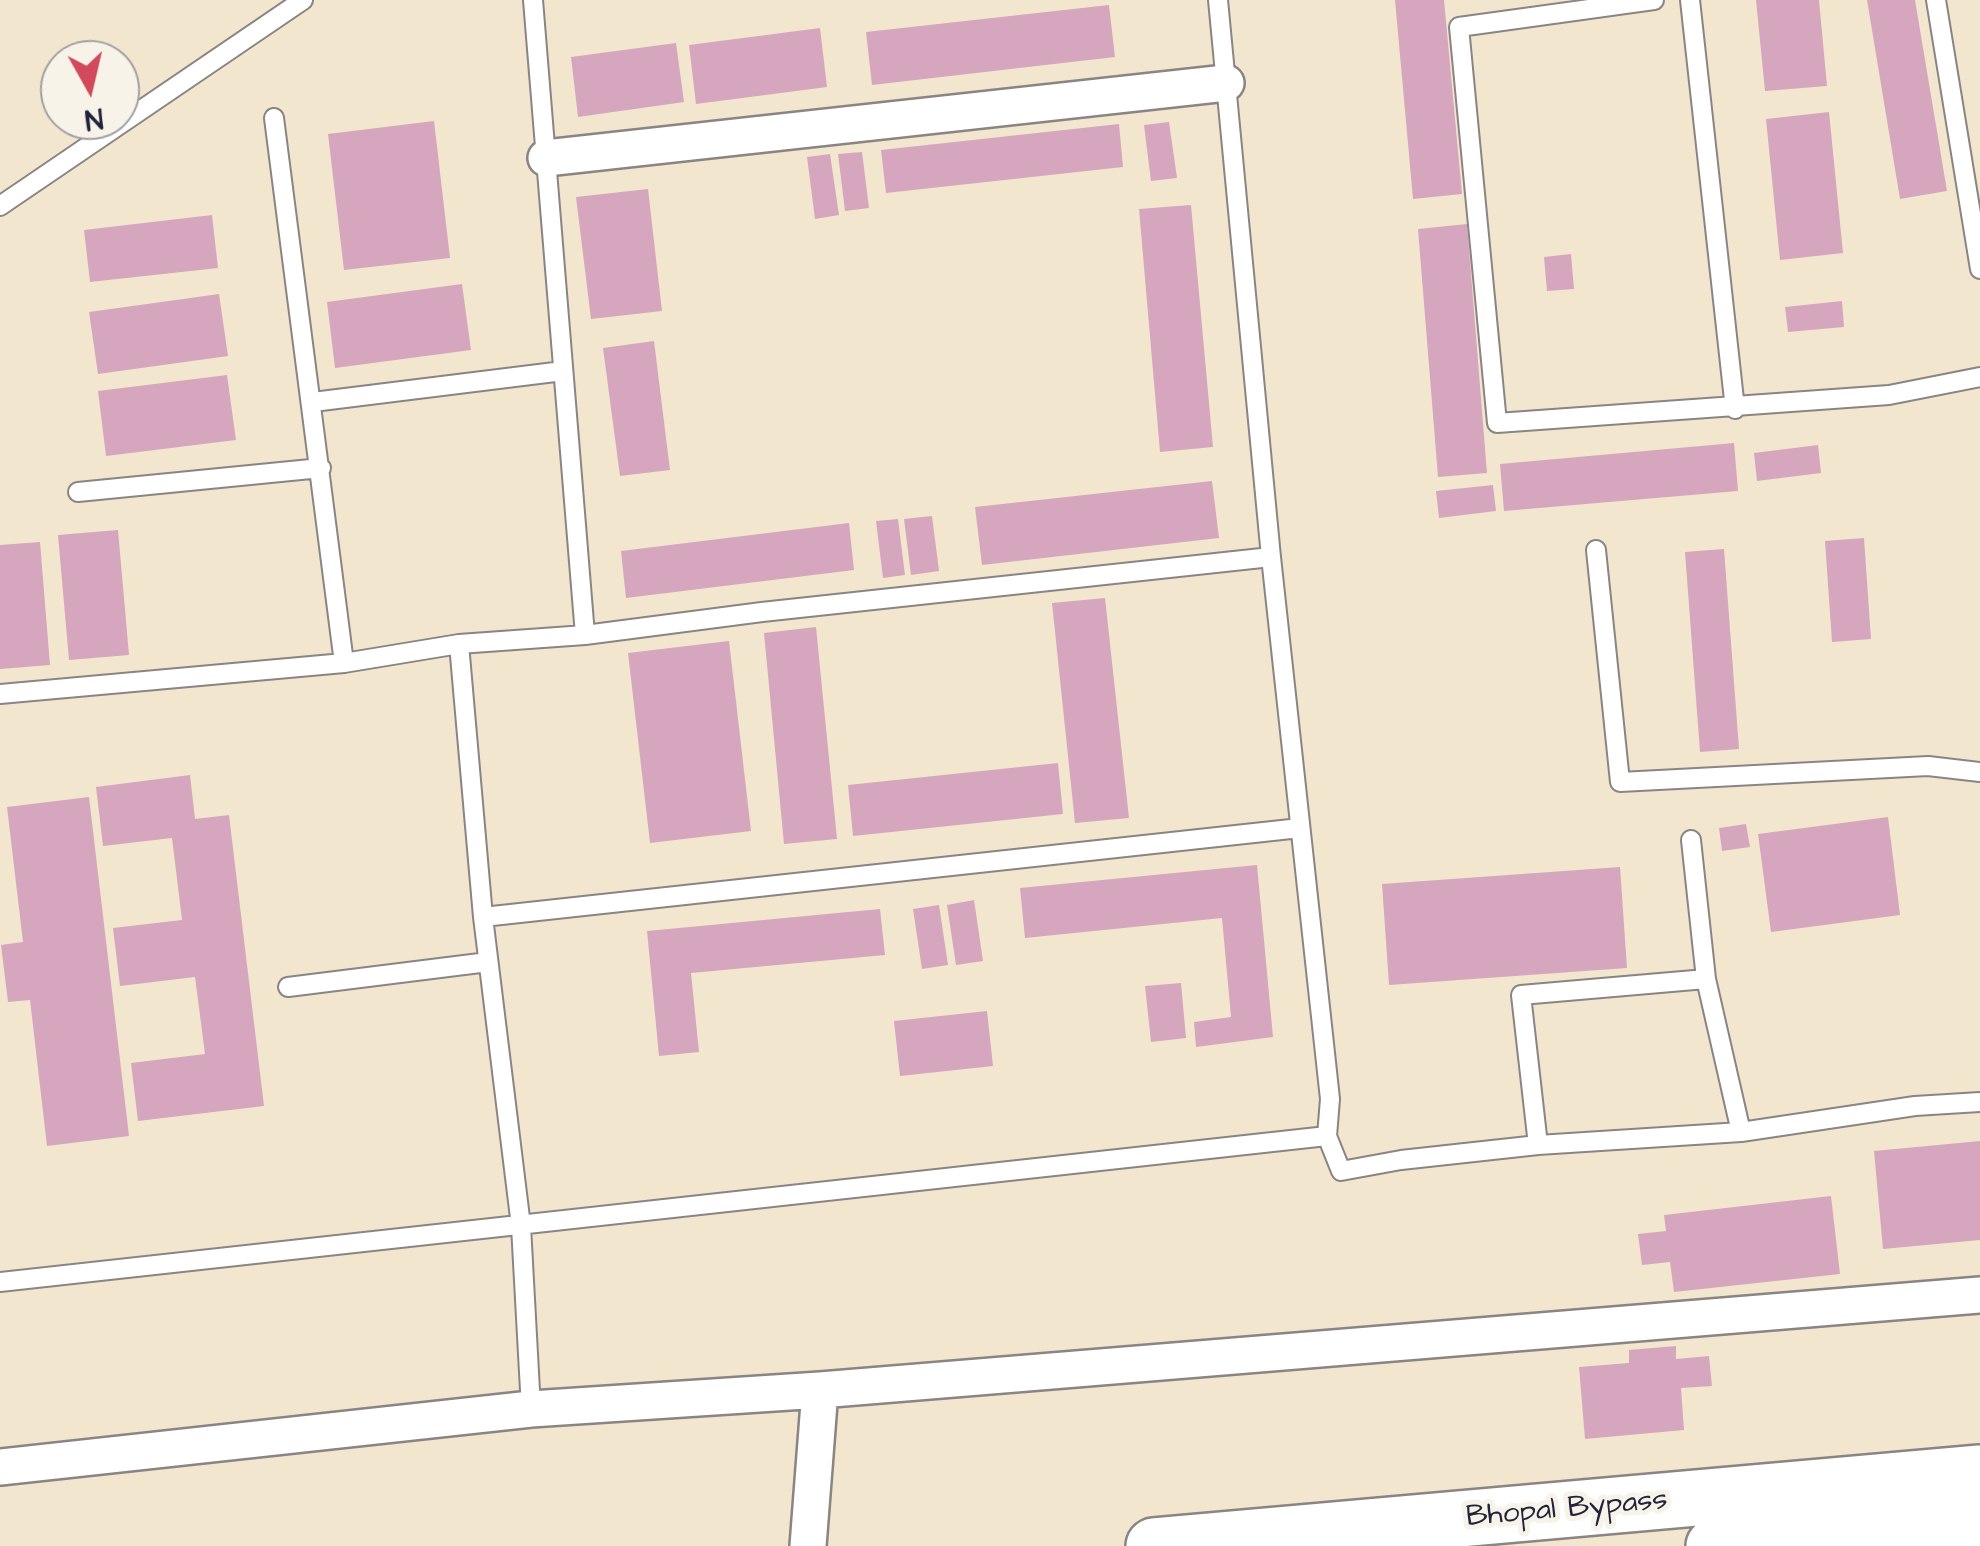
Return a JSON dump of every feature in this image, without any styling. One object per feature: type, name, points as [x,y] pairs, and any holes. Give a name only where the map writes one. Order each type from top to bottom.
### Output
[{"type":"main road","name":"Bhopal Bypass","points":[[1154,1546],[1980,1473]]},
{"type":"main road","points":[[1714,1546],[1890,1538],[1980,1522]]},
{"type":"street","points":[[546,158],[1226,83]]},
{"type":"street","points":[[0,1467],[531,1409],[820,1390],[1980,1295]]},
{"type":"street","points":[[808,1546],[820,1390]]},
{"type":"lane","points":[[0,206],[304,0]]},
{"type":"lane","points":[[533,0],[584,635]]},
{"type":"lane","points":[[1218,0],[1271,558],[1330,1099],[1328,1136],[1341,1171],[1400,1160],[1741,1132],[1914,1106],[1980,1102]]},
{"type":"lane","points":[[1654,0],[1459,27],[1497,423],[1889,395],[1980,377]]},
{"type":"lane","points":[[1690,0],[1734,409]]},
{"type":"lane","points":[[1936,0],[1980,269]]},
{"type":"lane","points":[[274,118],[344,662]]},
{"type":"lane","points":[[313,402],[563,372]]},
{"type":"lane","points":[[78,492],[321,468]]},
{"type":"lane","points":[[1596,550],[1620,782],[1928,766],[1980,772]]},
{"type":"lane","points":[[0,694],[344,662],[459,644],[584,635],[1271,558]]},
{"type":"lane","points":[[459,644],[483,916],[521,1226],[531,1409]]},
{"type":"lane","points":[[483,916],[1300,828]]},
{"type":"lane","points":[[1691,840],[1706,979],[1741,1132]]},
{"type":"lane","points":[[288,987],[488,962]]},
{"type":"lane","points":[[1538,1146],[1521,994],[1706,979]]},
{"type":"lane","points":[[0,1282],[1328,1136]]},
{"type":"building","points":[[1395,0],[1444,0],[1462,194],[1413,199]]},
{"type":"building","points":[[1756,0],[1819,0],[1827,86],[1765,91]]},
{"type":"building","points":[[1867,0],[1915,0],[1947,191],[1900,199]]},
{"type":"building","points":[[1109,5],[1115,57],[872,85],[866,32]]},
{"type":"building","points":[[820,28],[827,87],[696,104],[689,45]]},
{"type":"building","points":[[676,43],[684,102],[578,117],[571,57]]},
{"type":"building","points":[[1829,112],[1843,253],[1780,260],[1766,119]]},
{"type":"building","points":[[434,121],[450,258],[344,270],[328,134]]},
{"type":"building","points":[[1169,122],[1177,178],[1151,181],[1144,125]]},
{"type":"building","points":[[1119,124],[1123,167],[886,193],[881,150]]},
{"type":"building","points":[[862,152],[869,208],[845,211],[838,154]]},
{"type":"building","points":[[830,154],[839,215],[815,219],[807,157]]},
{"type":"building","points":[[648,189],[662,311],[591,319],[576,197]]},
{"type":"building","points":[[1191,205],[1213,447],[1160,452],[1139,209]]},
{"type":"building","points":[[212,215],[218,268],[90,282],[84,230]]},
{"type":"building","points":[[1467,224],[1487,473],[1438,477],[1418,229]]},
{"type":"building","points":[[1571,254],[1574,289],[1547,291],[1544,257]]},
{"type":"building","points":[[462,284],[471,350],[335,368],[327,302]]},
{"type":"building","points":[[219,294],[228,356],[98,374],[89,312]]},
{"type":"building","points":[[1842,301],[1844,327],[1788,332],[1785,307]]},
{"type":"building","points":[[654,341],[670,470],[620,476],[603,348]]},
{"type":"building","points":[[227,375],[236,440],[106,456],[98,391]]},
{"type":"building","points":[[1734,443],[1738,491],[1504,511],[1500,464]]},
{"type":"building","points":[[1818,445],[1821,473],[1757,481],[1754,453]]},
{"type":"building","points":[[1212,481],[1219,538],[982,565],[975,507]]},
{"type":"building","points":[[1493,485],[1496,511],[1439,518],[1436,491]]},
{"type":"building","points":[[932,516],[939,571],[911,575],[904,519]]},
{"type":"building","points":[[898,519],[905,575],[883,578],[876,521]]},
{"type":"building","points":[[849,523],[854,570],[626,598],[621,551]]},
{"type":"building","points":[[118,530],[129,655],[69,660],[58,535]]},
{"type":"building","points":[[1864,538],[1871,639],[1832,642],[1825,541]]},
{"type":"building","points":[[40,542],[50,665],[0,669],[0,545]]},
{"type":"building","points":[[1724,549],[1739,749],[1700,752],[1685,552]]},
{"type":"building","points":[[1105,598],[1129,818],[1075,823],[1052,603]]},
{"type":"building","points":[[816,627],[837,839],[784,844],[764,633]]},
{"type":"building","points":[[729,641],[751,831],[650,843],[628,653]]},
{"type":"building","points":[[1058,763],[1063,814],[853,836],[848,785]]},
{"type":"building","points":[[190,775],[195,819],[229,815],[264,1106],[138,1121],[131,1063],[205,1054],[195,977],[120,986],[113,928],[182,920],[172,838],[103,846],[96,787]]},
{"type":"building","points":[[89,797],[129,1136],[47,1146],[30,1000],[8,1002],[1,945],[23,942],[7,807]]},
{"type":"building","points":[[1888,817],[1900,915],[1771,932],[1758,834]]},
{"type":"building","points":[[1746,824],[1750,847],[1722,851],[1719,828]]},
{"type":"building","points":[[1257,865],[1273,1037],[1196,1047],[1194,1022],[1231,1017],[1222,918],[1025,938],[1020,888]]},
{"type":"building","points":[[1620,867],[1627,968],[1389,985],[1382,884]]},
{"type":"building","points":[[974,900],[983,961],[956,965],[947,905]]},
{"type":"building","points":[[939,905],[948,965],[922,969],[913,909]]},
{"type":"building","points":[[880,909],[885,955],[691,973],[699,1052],[659,1056],[647,931]]},
{"type":"building","points":[[1181,983],[1186,1038],[1151,1042],[1145,986]]},
{"type":"building","points":[[987,1011],[993,1066],[900,1076],[894,1021]]},
{"type":"building","points":[[1980,1141],[1980,1240],[1883,1249],[1874,1151]]},
{"type":"building","points":[[1831,1196],[1840,1274],[1674,1292],[1670,1262],[1642,1265],[1638,1234],[1666,1231],[1664,1215]]},
{"type":"building","points":[[1676,1346],[1676,1359],[1709,1356],[1712,1386],[1681,1388],[1684,1430],[1585,1439],[1579,1367],[1629,1363],[1629,1350]]}]
